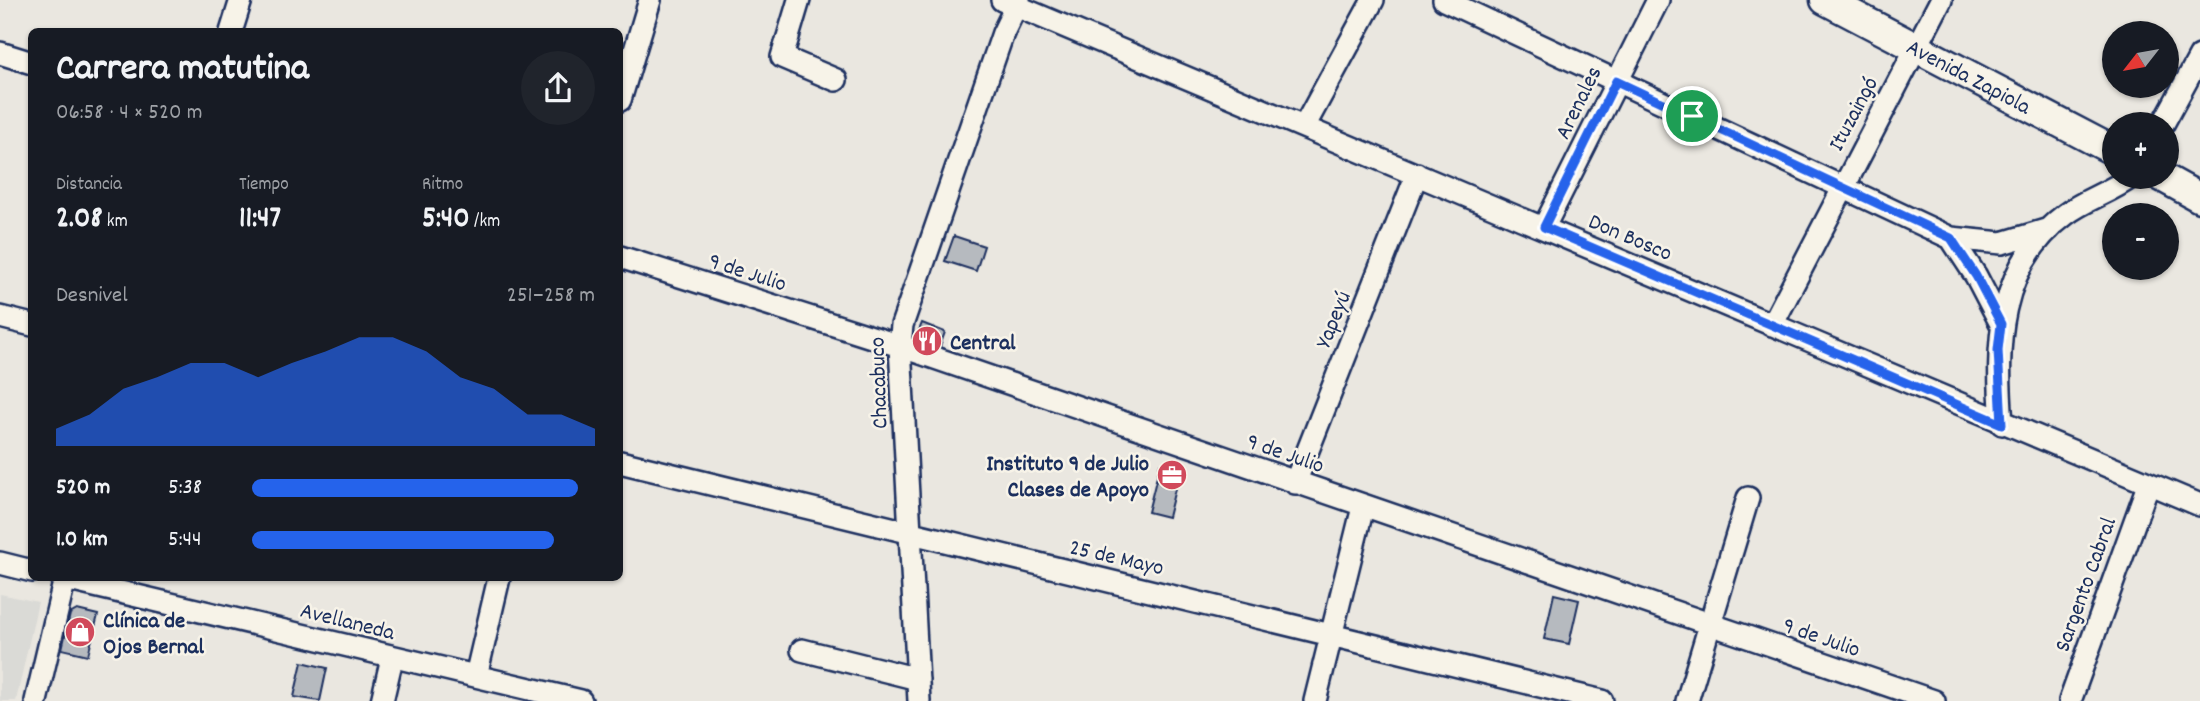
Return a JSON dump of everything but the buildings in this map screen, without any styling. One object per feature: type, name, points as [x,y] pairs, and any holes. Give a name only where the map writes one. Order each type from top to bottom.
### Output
[{"type":"main road","name":"Avenida Zapiola","points":[[1825,0],[2102,145]]},
{"type":"main road","points":[[2179,186],[2200,198]]},
{"type":"street","points":[[232,28],[242,0]]},
{"type":"street","points":[[624,66],[650,0]]},
{"type":"street","points":[[799,0],[782,57],[836,80]]},
{"type":"street","points":[[1305,125],[1373,0]]},
{"type":"street","points":[[1444,0],[1951,238],[2003,243],[2049,229]]},
{"type":"street","name":"Arenales","points":[[1544,227],[1658,0]]},
{"type":"street","name":"Ituzaingó","points":[[1772,325],[1941,0]]},
{"type":"street","name":"Don Bosco","points":[[1012,2],[2002,424],[2200,505]]},
{"type":"street","name":"Chacabuco","points":[[919,701],[900,346],[905,313],[1012,2]]},
{"type":"street","points":[[0,53],[28,62]]},
{"type":"street","points":[[2170,112],[2200,56]]},
{"type":"street","name":"Yapeyú","points":[[1296,483],[1417,174]]},
{"type":"street","points":[[2002,424],[1998,350],[2001,324],[2015,279],[2049,229],[2082,204],[2109,189]]},
{"type":"street","points":[[1951,238],[1976,276],[2001,324]]},
{"type":"street","name":"9 de Julio","points":[[623,258],[900,346],[1709,626],[1934,701]]},
{"type":"street","points":[[0,317],[28,324]]},
{"type":"street","name":"25 de Mayo","points":[[623,463],[1602,701]]},
{"type":"street","name":"Sargento Cabral","points":[[2070,701],[2148,485]]},
{"type":"street","points":[[1688,701],[1748,498]]},
{"type":"street","points":[[1315,701],[1363,507]]},
{"type":"street","points":[[0,563],[28,570]]},
{"type":"street","points":[[36,701],[62,581]]},
{"type":"street","name":"Avellaneda","points":[[93,581],[392,658],[581,701]]},
{"type":"street","points":[[476,676],[498,581]]},
{"type":"street","points":[[802,650],[918,679]]},
{"type":"street","points":[[382,701],[392,658]]},
{"type":"shaded area","points":[[0,594],[38,602],[16,701],[0,701]]},
{"type":"place","name":"Central","points":[[927,341]]},
{"type":"place","name":"Instituto 9 de Julio Clases de Apoyo","points":[[1172,475]]},
{"type":"place","name":"Clínica de Ojos Bernal","points":[[80,632]]},
{"type":"route","points":[[1616,81],[1692,116],[1951,238],[1976,276],[2001,324],[1998,350],[2002,424],[1544,227],[1616,81]]}]
